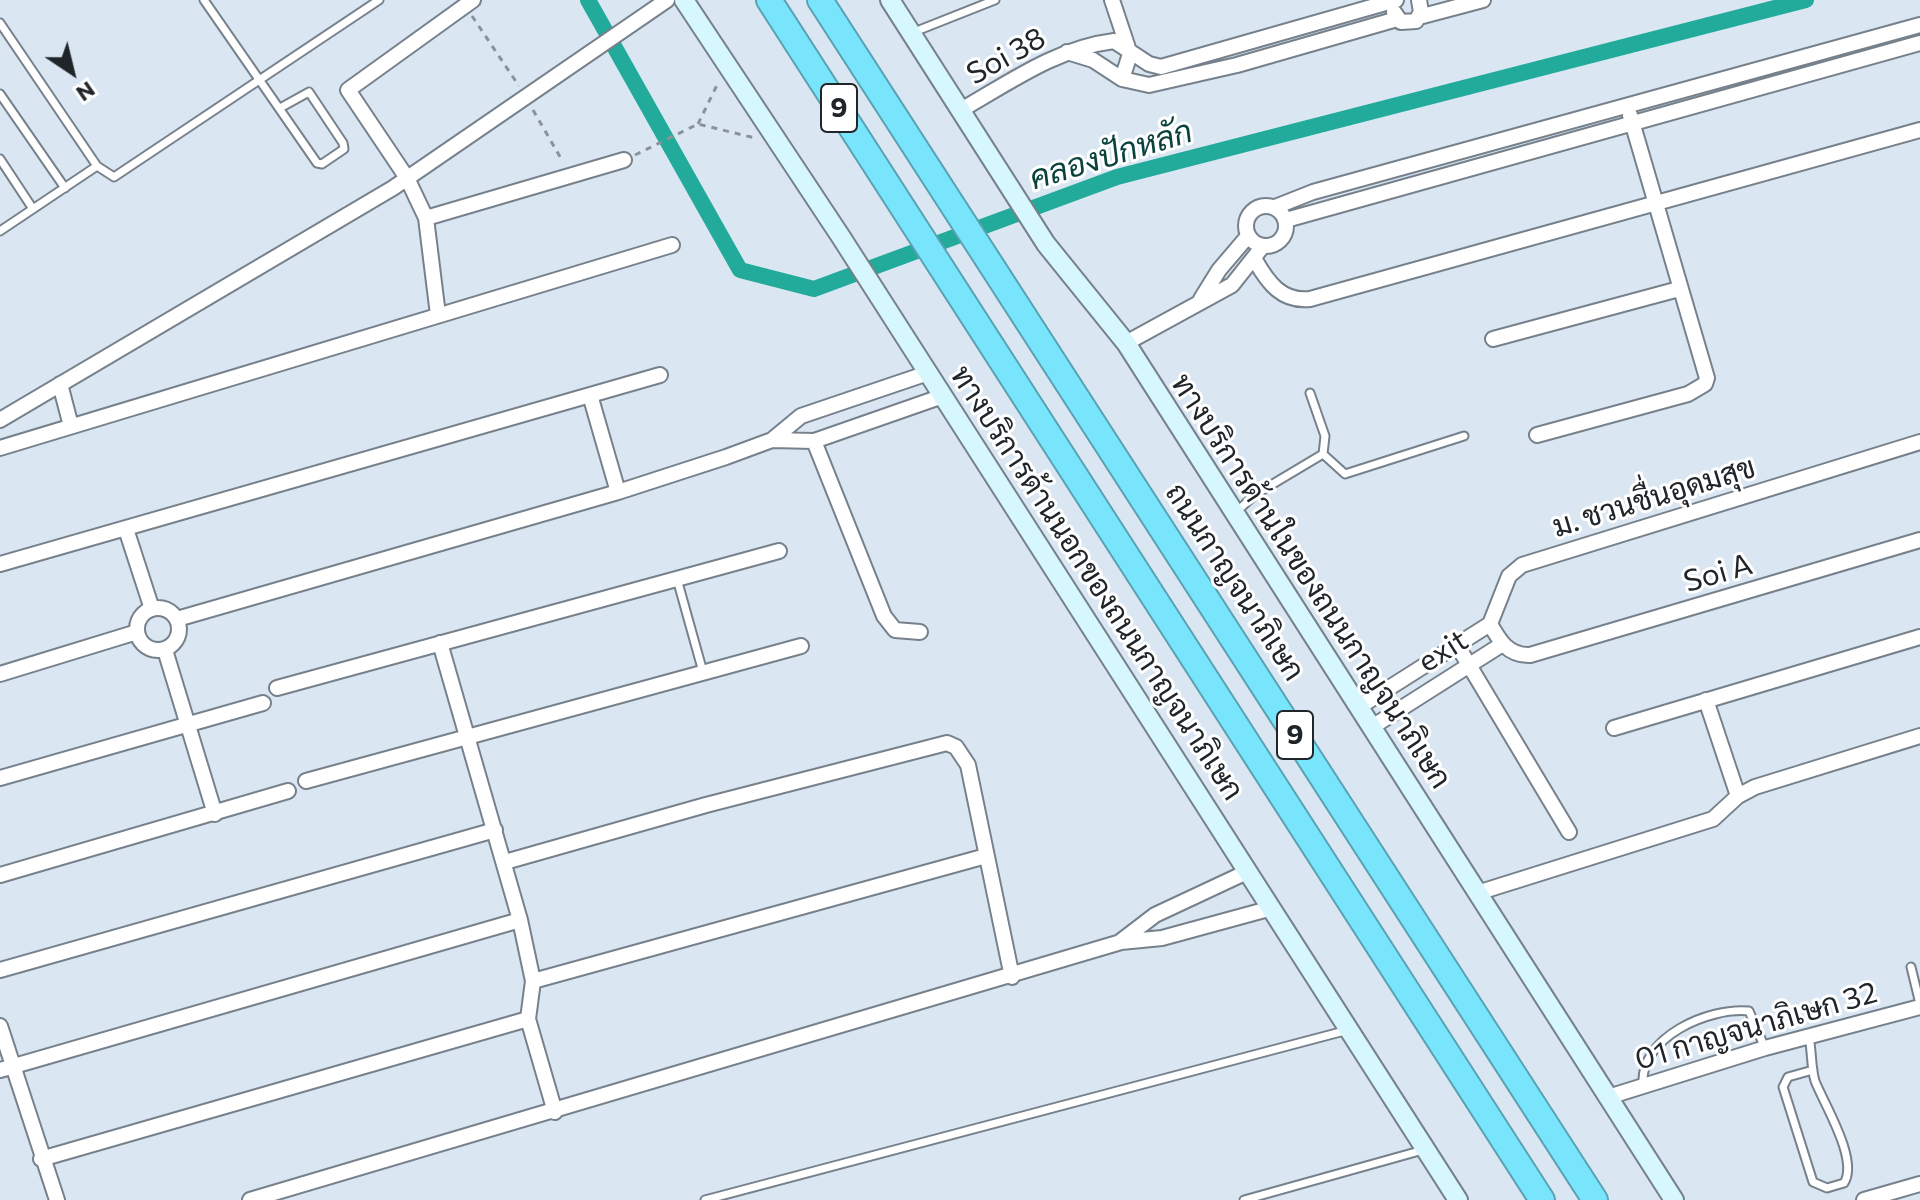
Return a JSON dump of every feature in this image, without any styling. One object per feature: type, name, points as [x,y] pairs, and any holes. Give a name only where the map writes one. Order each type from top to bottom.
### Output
[{"type":"highway","name":"9","points":[[769,0],[1542,1200]]},
{"type":"highway","name":"ถนนกาญจนาภิเษก","points":[[820,0],[955,204],[1595,1200]]},
{"type":"main road","name":"ทางบริการด้านนอกของถนนกาญจนาภิเษก","points":[[684,0],[883,302],[1458,1200]]},
{"type":"main road","name":"ทางบริการด้านในของถนนกาญจนาภิเษก","points":[[890,0],[1046,244],[1126,343],[1674,1200]]},
{"type":"street","points":[[0,420],[407,178],[667,0]]},
{"type":"street","points":[[1112,0],[1130,54],[1122,79]]},
{"type":"street","points":[[1067,52],[1093,60],[1122,79],[1149,85],[1161,74],[1396,0],[1394,13],[1397,19],[1406,23],[1483,0]]},
{"type":"street","points":[[1419,0],[1419,17]]},
{"type":"street","points":[[438,315],[426,218],[407,178],[348,90],[470,3]]},
{"type":"street","points":[[1161,74],[1237,65],[1397,19]]},
{"type":"street","points":[[1201,299],[1219,270],[1248,236],[1249,215],[1260,206],[1275,207],[1313,192],[1920,25]]},
{"type":"street","name":"Soi 38","points":[[961,110],[1067,52],[1114,41],[1161,74]]},
{"type":"street","points":[[1286,220],[1920,43]]},
{"type":"street","points":[[1537,435],[1688,394],[1705,384],[1707,378],[1628,107]]},
{"type":"street","points":[[1255,260],[1265,277],[1286,297],[1310,299],[1920,130]]},
{"type":"street","points":[[426,218],[624,160]]},
{"type":"street","points":[[1415,164],[1419,181]]},
{"type":"street","points":[[1126,343],[1201,299],[1232,285],[1255,260],[1263,246],[1279,242],[1284,236],[1286,220],[1275,207]]},
{"type":"street","points":[[1248,236],[1263,246]]},
{"type":"street","points":[[0,448],[672,245]]},
{"type":"street","points":[[1493,339],[1679,289]]},
{"type":"street","points":[[772,440],[801,416],[928,373]]},
{"type":"street","points":[[0,564],[660,375]]},
{"type":"street","points":[[60,384],[71,426]]},
{"type":"street","points":[[590,395],[618,492]]},
{"type":"street","points":[[177,619],[618,492],[772,440],[814,441],[943,396]]},
{"type":"street","points":[[838,404],[847,428]]},
{"type":"street","points":[[814,441],[884,616],[895,630],[920,632]]},
{"type":"street","name":"ม. ชวนชื่นอุดมสุข","points":[[1490,624],[1509,576],[1522,565],[1920,442]]},
{"type":"street","points":[[126,529],[152,609]]},
{"type":"street","name":"Soi A","points":[[1501,645],[1520,655],[1530,655],[1920,540]]},
{"type":"street","points":[[277,688],[779,551]]},
{"type":"street","points":[[152,609],[168,610],[177,619],[178,636],[165,650],[149,649],[137,632],[140,617],[152,609]]},
{"type":"street","points":[[1359,707],[1490,624],[1501,645]]},
{"type":"street","points":[[0,674],[137,632]]},
{"type":"street","points":[[1614,728],[1920,637]]},
{"type":"street","points":[[440,643],[520,920],[533,981],[528,1019],[555,1112]]},
{"type":"street","points":[[1457,645],[1569,832]]},
{"type":"street","name":"exit","points":[[1372,727],[1501,645]]},
{"type":"street","points":[[306,781],[801,646]]},
{"type":"street","points":[[165,650],[215,814]]},
{"type":"street","points":[[1706,700],[1738,796]]},
{"type":"street","points":[[0,778],[263,703]]},
{"type":"street","points":[[1477,893],[1713,819],[1738,796],[1755,787],[1920,736]]},
{"type":"street","points":[[505,862],[941,743],[956,747],[968,765],[1012,977]]},
{"type":"street","points":[[0,875],[288,791]]},
{"type":"street","points":[[0,970],[495,830]]},
{"type":"street","points":[[533,981],[986,856]]},
{"type":"street","points":[[1121,942],[1155,915],[1249,871]]},
{"type":"street","points":[[250,1200],[1012,977],[1121,942],[1162,938],[1272,908]]},
{"type":"street","points":[[6,1069],[520,920]]},
{"type":"street","name":"01 กาญจนาภิเษก 32","points":[[1608,1097],[1765,1048],[1920,1005]]},
{"type":"street","points":[[41,1159],[528,1019]]},
{"type":"street","points":[[0,1026],[6,1069],[57,1200]]},
{"type":"street","points":[[1864,1200],[1920,1184]]},
{"type":"lane","points":[[204,0],[319,164],[344,149],[309,92],[280,108]]},
{"type":"lane","points":[[0,23],[97,166],[107,175],[122,174],[379,0]]},
{"type":"lane","points":[[912,33],[995,0]]},
{"type":"lane","points":[[0,94],[4,107],[65,188]]},
{"type":"lane","points":[[0,159],[33,209]]},
{"type":"lane","points":[[0,231],[97,166]]},
{"type":"lane","points":[[1310,393],[1325,436],[1323,454]]},
{"type":"lane","points":[[1323,454],[1345,474],[1464,436]]},
{"type":"lane","points":[[1235,513],[1256,494],[1323,454]]},
{"type":"lane","points":[[677,579],[703,672]]},
{"type":"lane","points":[[1911,967],[1920,1005]]},
{"type":"lane","points":[[1643,1084],[1642,1069],[1655,1049],[1677,1030],[1697,1020],[1737,1010],[1749,1011],[1765,1048]]},
{"type":"lane","points":[[705,1200],[1348,1030]]},
{"type":"lane","points":[[1809,1036],[1813,1070],[1824,1101],[1836,1121],[1848,1172],[1844,1183],[1827,1188],[1813,1182],[1783,1087],[1788,1077],[1813,1070]]},
{"type":"lane","points":[[1244,1200],[1425,1149]]},
{"type":"path","points":[[470,3],[571,176]]},
{"type":"path","points":[[624,160],[698,124],[727,64]]},
{"type":"path","points":[[698,124],[778,143]]},
{"type":"waterway","name":"คลองปักหลัก","points":[[588,0],[740,270],[814,289],[1117,177],[1806,0]]}]
